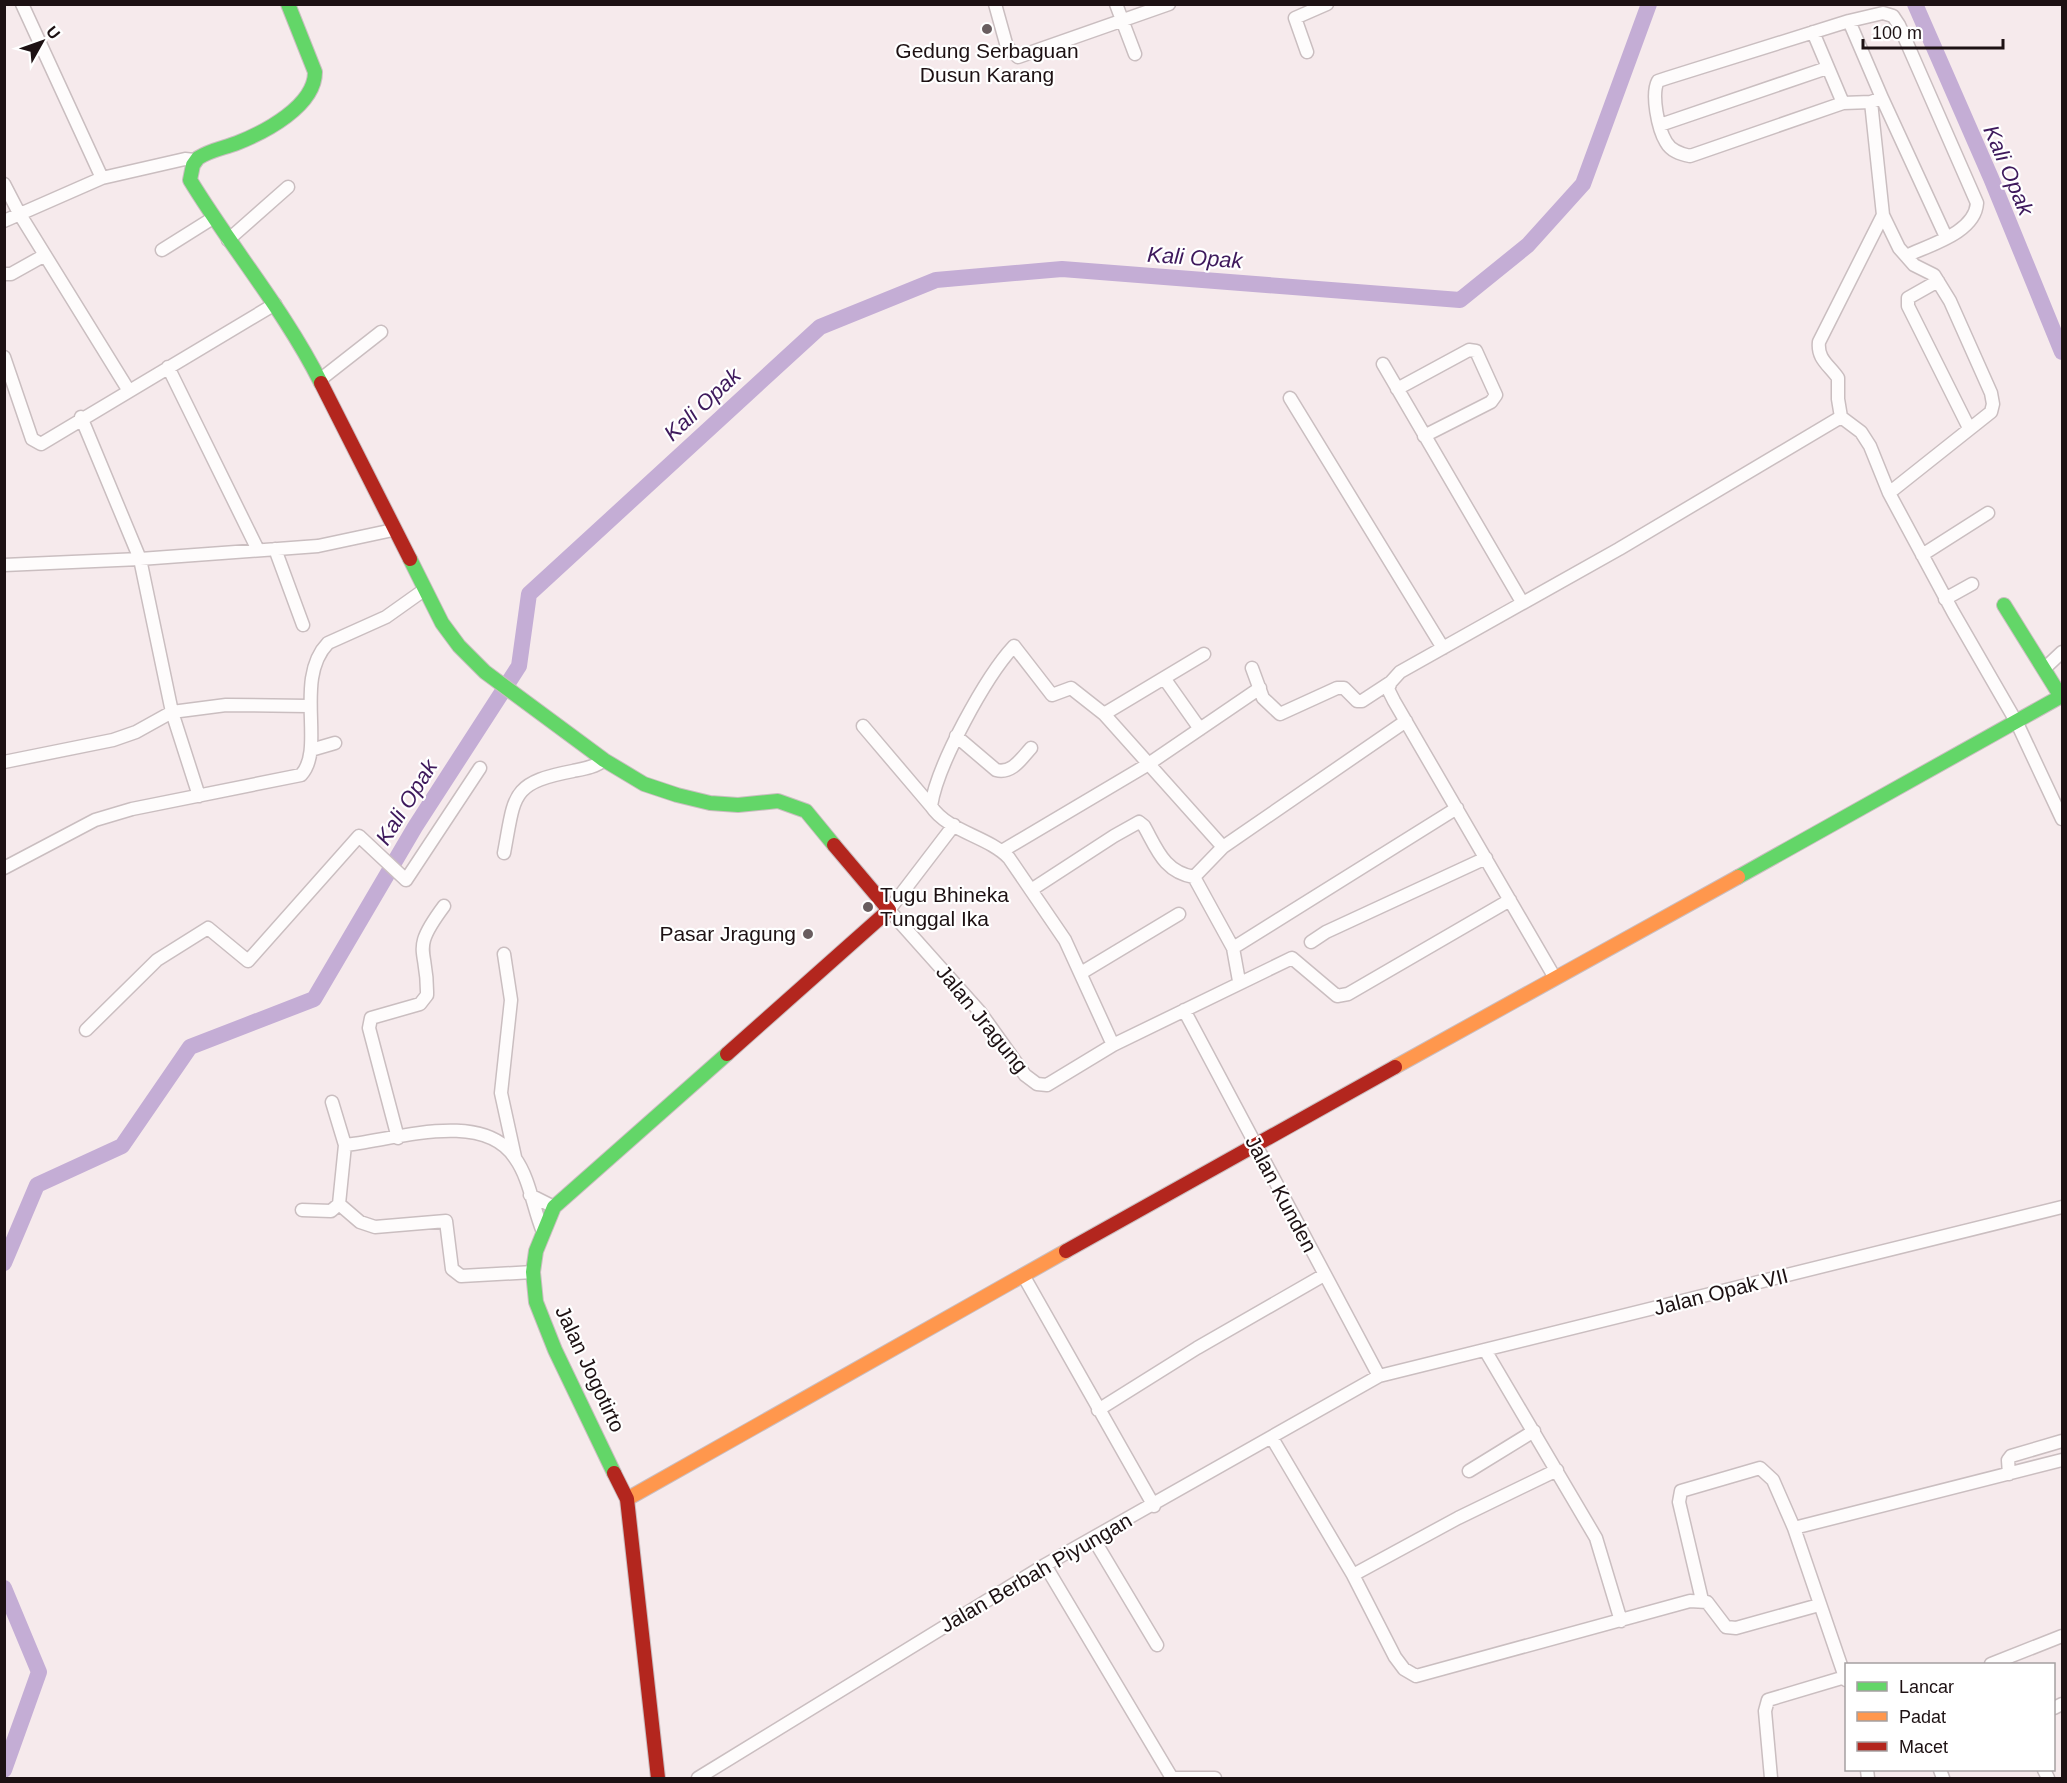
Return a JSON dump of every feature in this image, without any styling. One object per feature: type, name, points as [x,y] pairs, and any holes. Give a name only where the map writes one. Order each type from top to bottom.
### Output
[{"type":"street","points":[[22,4],[102,178]]},
{"type":"street","points":[[288,4],[315,72],[315,84],[299,103],[266,128],[250,137],[203,154],[195,160],[190,180],[228,240],[301,342],[424,590],[459,646],[485,672],[526,700],[604,760],[644,784],[677,795],[738,805],[778,801],[806,811],[889,910],[954,825]]},
{"type":"street","points":[[995,4],[1007,47],[1018,57],[1169,4]]},
{"type":"street","points":[[1116,4],[1135,54]]},
{"type":"street","points":[[1291,4],[1308,52]]},
{"type":"street","points":[[1295,18],[1328,4]]},
{"type":"street","points":[[1876,100],[1843,103],[1690,156],[1680,154],[1666,142],[1660,125],[1655,91],[1658,81],[1850,21],[1888,13],[1899,25],[1977,203],[1974,219],[1946,237],[1906,256]]},
{"type":"street","points":[[1850,21],[1876,100],[1946,237]]},
{"type":"street","points":[[1813,32],[1843,103]]},
{"type":"street","points":[[1660,125],[1827,68]]},
{"type":"street","points":[[1876,100],[1883,215],[1899,248],[1914,265],[1930,272],[1938,281],[1950,301],[1991,393],[1990,412],[1889,493]]},
{"type":"street","points":[[4,221],[102,178],[185,159],[195,160]]},
{"type":"street","points":[[4,184],[19,213],[129,391]]},
{"type":"street","points":[[228,240],[288,187]]},
{"type":"street","points":[[1883,215],[1819,342],[1821,359],[1838,378],[1841,417],[1861,432],[1870,446],[1889,493],[2017,723],[2061,812]]},
{"type":"street","points":[[162,250],[213,218]]},
{"type":"street","points":[[4,274],[11,273],[45,255]]},
{"type":"street","points":[[1938,281],[1908,298],[1908,306],[1969,428]]},
{"type":"street","points":[[4,357],[32,439],[36,443],[46,441],[81,417],[275,304]]},
{"type":"street","points":[[321,379],[381,332]]},
{"type":"street","points":[[1397,389],[1469,350],[1476,351],[1496,395],[1491,402],[1424,436]]},
{"type":"street","points":[[1383,364],[1522,602]]},
{"type":"street","points":[[168,367],[258,550]]},
{"type":"street","points":[[1290,398],[1443,648]]},
{"type":"street","points":[[81,417],[140,559],[172,712],[200,796]]},
{"type":"street","points":[[1252,668],[1263,698],[1280,714],[1337,688],[1344,688],[1357,701],[1362,701],[1390,682],[1400,672],[1619,549],[1841,417]]},
{"type":"street","points":[[1922,555],[1988,513]]},
{"type":"street","points":[[4,565],[140,559],[318,546],[393,530]]},
{"type":"street","points":[[275,549],[303,625]]},
{"type":"street","points":[[1946,599],[1972,584]]},
{"type":"street","points":[[4,868],[95,820],[132,809],[301,775],[309,766],[311,750],[308,706],[317,659],[328,643],[386,617],[424,590]]},
{"type":"street","points":[[627,1499],[1023,1275],[2017,723],[2058,698],[2058,692],[2004,605]]},
{"type":"street","points":[[931,806],[956,736],[1002,658],[1014,646],[1052,694],[1071,688],[1104,714],[1147,765],[1223,847]]},
{"type":"street","points":[[2044,669],[2062,652]]},
{"type":"street","points":[[1104,714],[1204,654]]},
{"type":"street","points":[[1164,678],[1200,729]]},
{"type":"street","points":[[1390,682],[1389,689],[1406,721],[1555,978]]},
{"type":"street","points":[[1002,851],[1147,765],[1260,688]]},
{"type":"street","points":[[4,762],[113,740],[136,732],[172,712],[226,705],[308,706]]},
{"type":"street","points":[[1194,877],[1223,847],[1406,721]]},
{"type":"street","points":[[863,726],[931,806],[954,825],[1002,851],[1065,940],[1113,1045]]},
{"type":"street","points":[[956,736],[996,770],[1002,771],[1009,771],[1032,748]]},
{"type":"street","points":[[311,750],[334,743]]},
{"type":"street","points":[[504,853],[513,802],[526,786],[538,778],[578,770],[604,760]]},
{"type":"street","points":[[86,1030],[157,960],[208,928],[248,961],[359,836],[406,880],[480,768]]},
{"type":"street","points":[[1233,948],[1457,808]]},
{"type":"street","points":[[1031,890],[1139,822],[1144,826],[1164,862],[1173,870],[1194,877],[1233,948],[1239,981]]},
{"type":"street","points":[[1311,942],[1326,932],[1486,858]]},
{"type":"street","name":"Jalan Jragung","points":[[889,910],[968,997],[1025,1075],[1037,1084],[1047,1085],[1113,1045],[1239,981],[1292,958],[1337,996],[1348,994],[1510,900]]},
{"type":"street","points":[[398,1138],[369,1028],[371,1018],[420,1004],[427,995],[422,943],[428,928],[444,906]]},
{"type":"street","name":"Jalan Jogotirto","points":[[658,1779],[627,1499],[555,1350],[536,1302],[533,1272],[543,1232],[554,1207],[889,910]]},
{"type":"street","points":[[1081,973],[1179,914]]},
{"type":"street","points":[[504,954],[511,1000],[501,1093],[516,1158],[543,1232]]},
{"type":"street","name":"Jalan Kunden","points":[[1184,1010],[1254,1146],[1379,1376]]},
{"type":"street","points":[[302,1210],[331,1211],[339,1204],[345,1145],[332,1102]]},
{"type":"street","points":[[345,1145],[451,1130],[470,1131],[499,1140],[516,1158]]},
{"type":"street","points":[[530,1195],[554,1207]]},
{"type":"street","points":[[339,1204],[360,1222],[375,1227],[446,1221],[452,1269],[461,1276],[533,1272]]},
{"type":"street","name":"Jalan Opak VII","points":[[1379,1376],[2062,1207]]},
{"type":"street","points":[[1023,1275],[1154,1506]]},
{"type":"street","points":[[1098,1410],[1197,1348],[1324,1275]]},
{"type":"street","points":[[1485,1350],[1596,1538],[1621,1621]]},
{"type":"street","name":"Jalan Berbah Piyungan","points":[[698,1779],[1045,1565],[1154,1506],[1379,1376]]},
{"type":"street","points":[[1468,1471],[1534,1431]]},
{"type":"street","points":[[1272,1438],[1353,1575],[1395,1657],[1404,1669],[1416,1676],[1673,1605],[1702,1600],[1707,1602],[1726,1627],[1736,1628],[1819,1605]]},
{"type":"street","points":[[2009,1474],[2008,1460],[2011,1456],[2062,1441]]},
{"type":"street","points":[[1794,1528],[2062,1460]]},
{"type":"street","points":[[1702,1600],[1679,1502],[1682,1491],[1760,1468],[1773,1480],[1794,1528],[1845,1676]]},
{"type":"street","points":[[1353,1575],[1458,1518],[1557,1470]]},
{"type":"street","points":[[1093,1538],[1157,1645]]},
{"type":"street","points":[[1045,1565],[1172,1778],[1215,1779]]},
{"type":"street","points":[[1998,1663],[2062,1636]]},
{"type":"street","points":[[1771,1779],[1765,1711],[1768,1700],[1845,1679]]},
{"type":"waterway","name":"Kali Opak","points":[[4,1263],[37,1185],[122,1146],[190,1047],[314,999],[415,827],[519,666],[529,594],[820,327],[936,280],[1062,269],[1460,300],[1528,245],[1583,184],[1649,4]]},
{"type":"waterway","name":"Kali Opak","points":[[1915,4],[1991,178],[2062,352]]},
{"type":"waterway","name":"Kali Opak","points":[[4,1588],[39,1672],[4,1770]]},
{"type":"traffic: fast","points":[[288,4],[315,72],[313,84],[307,96],[298,107],[274,125],[198,158],[193,165],[190,180],[275,305],[321,383]]},
{"type":"traffic: fast","points":[[410,559],[442,623],[459,646],[485,672],[604,760],[644,784],[677,795],[710,803],[738,805],[778,801],[806,811],[834,845]]},
{"type":"traffic: fast","points":[[1738,877],[2058,698],[2058,692],[2004,605]]},
{"type":"traffic: fast","points":[[614,1473],[555,1350],[536,1302],[533,1272],[536,1251],[554,1207],[727,1054]]},
{"type":"traffic: slow","points":[[1395,1067],[1738,877]]},
{"type":"traffic: slow","points":[[627,1499],[1066,1251]]},
{"type":"traffic: jam","points":[[321,383],[410,559]]},
{"type":"traffic: jam","points":[[727,1054],[889,910],[834,845]]},
{"type":"traffic: jam","points":[[1066,1251],[1395,1067]]},
{"type":"traffic: jam","points":[[614,1473],[627,1499],[658,1778]]},
{"type":"place","name":"Gedung Serbaguan Dusun Karang","points":[[987,29]]},
{"type":"place","name":"Tugu Bhineka Tunggal Ika","points":[[868,907]]},
{"type":"place","name":"Pasar Jragung","points":[[808,934]]}]
